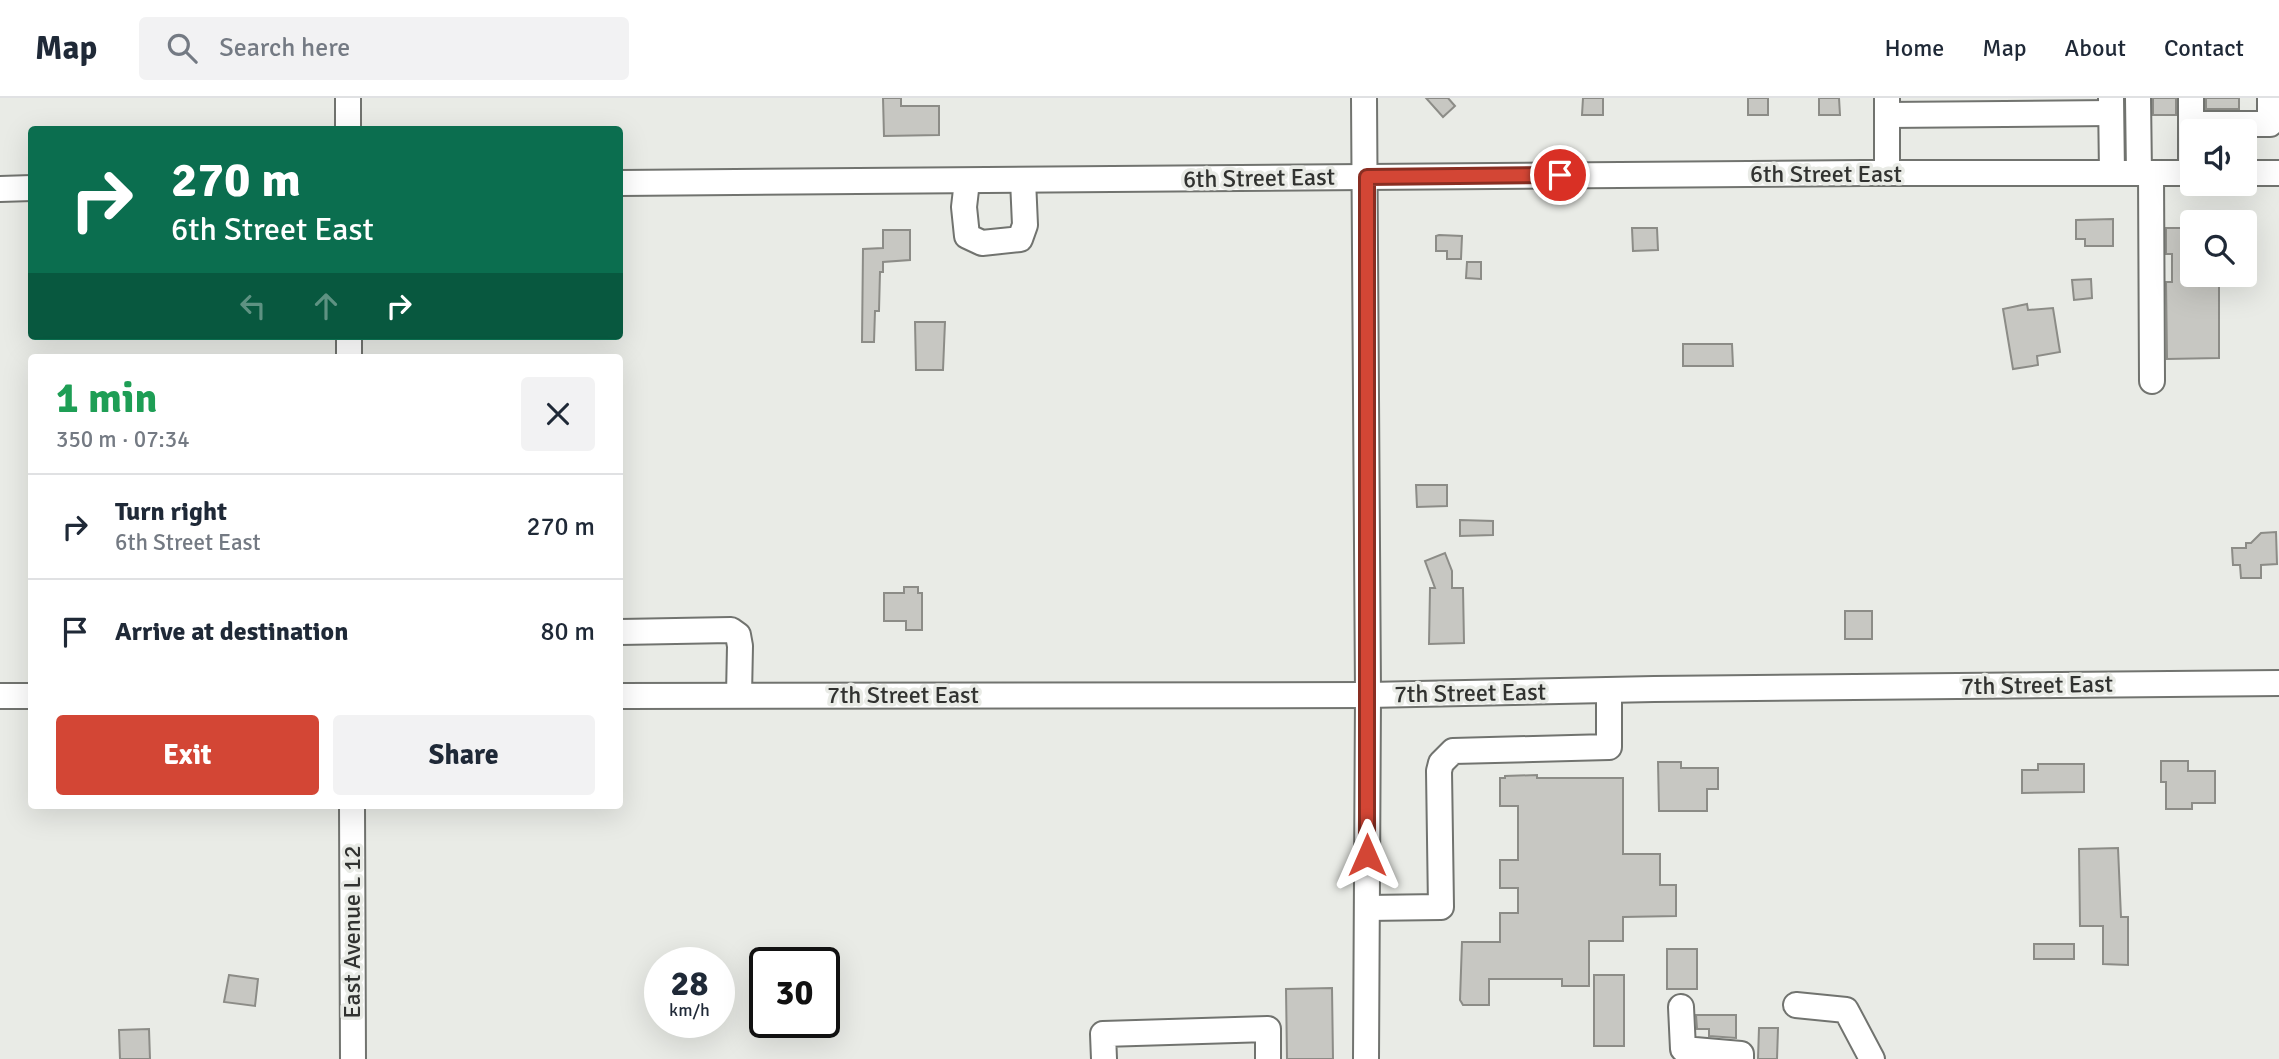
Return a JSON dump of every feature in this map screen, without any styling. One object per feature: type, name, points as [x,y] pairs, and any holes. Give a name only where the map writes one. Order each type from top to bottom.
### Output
[{"type":"street","points":[[348,98],[348,126]]},
{"type":"street","points":[[1364,98],[1367,177],[1366,1059]]},
{"type":"street","points":[[2138,98],[2145,173],[2152,381]]},
{"type":"street","points":[[2192,98],[2192,119]]},
{"type":"street","points":[[2257,124],[2270,124],[2270,98]]},
{"type":"street","points":[[1887,173],[1887,106],[2111,105],[2112,173]]},
{"type":"street","name":"6th Street East","points":[[623,183],[2180,173]]},
{"type":"street","points":[[2257,173],[2279,173]]},
{"type":"street","points":[[967,181],[964,207],[967,236],[982,243],[1020,239],[1025,225],[1023,180]]},
{"type":"street","points":[[0,189],[28,188]]},
{"type":"street","points":[[623,632],[731,631],[738,635],[740,646],[739,695]]},
{"type":"street","name":"7th Street East","points":[[623,696],[1368,695],[2279,683]]},
{"type":"street","points":[[1367,908],[1441,907],[1439,771],[1445,757],[1453,751],[1609,747],[1609,690]]},
{"type":"street","points":[[0,696],[28,696]]},
{"type":"street","name":"East Avenue L 12","points":[[352,809],[352,1059]]},
{"type":"street","points":[[1796,1005],[1846,1010],[1872,1059]]},
{"type":"street","points":[[1681,1007],[1683,1049],[1741,1054],[1741,1059]]},
{"type":"street","points":[[1104,1059],[1103,1034],[1268,1029],[1268,1059]]},
{"type":"building","points":[[883,98],[901,98],[901,106],[939,106],[939,135],[884,136]]},
{"type":"building","points":[[1426,98],[1448,98],[1455,106],[1443,117]]},
{"type":"building","points":[[1583,98],[1603,98],[1603,115],[1582,115]]},
{"type":"building","points":[[1748,98],[1768,98],[1768,115],[1748,115]]},
{"type":"building","points":[[1819,98],[1839,98],[1840,115],[1819,115]]},
{"type":"building","points":[[2153,98],[2176,98],[2176,115],[2153,115]]},
{"type":"building","points":[[2206,98],[2239,98],[2239,109],[2206,109]]},
{"type":"building","points":[[2113,219],[2113,246],[2085,246],[2085,239],[2076,239],[2076,220]]},
{"type":"building","points":[[1632,228],[1657,228],[1658,250],[1633,251]]},
{"type":"building","points":[[2166,228],[2180,228],[2180,287],[2219,287],[2219,358],[2167,359],[2166,282],[2172,282],[2172,254],[2166,254]]},
{"type":"building","points":[[883,230],[910,230],[910,260],[883,262],[883,272],[880,272],[879,311],[875,311],[874,342],[862,342],[863,249],[883,248]]},
{"type":"building","points":[[1436,236],[1462,236],[1461,259],[1447,259],[1447,251],[1436,251]]},
{"type":"building","points":[[1467,262],[1481,262],[1481,279],[1466,278]]},
{"type":"building","points":[[2091,279],[2092,298],[2074,300],[2072,280]]},
{"type":"building","points":[[2027,304],[2028,310],[2053,308],[2060,352],[2037,356],[2038,365],[2013,369],[2003,309]]},
{"type":"building","points":[[915,322],[945,322],[943,370],[916,370]]},
{"type":"building","points":[[1683,344],[1732,344],[1733,366],[1683,366]]},
{"type":"building","points":[[1416,485],[1447,485],[1447,506],[1417,507]]},
{"type":"building","points":[[1460,520],[1493,521],[1493,535],[1460,536]]},
{"type":"building","points":[[2276,532],[2277,564],[2261,565],[2261,578],[2241,578],[2240,565],[2233,565],[2232,548],[2246,548],[2246,543],[2251,543],[2261,533]]},
{"type":"building","points":[[1445,553],[1452,571],[1452,588],[1463,588],[1464,643],[1429,644],[1430,588],[1435,588],[1425,561]]},
{"type":"building","points":[[904,587],[918,587],[918,593],[922,593],[922,630],[906,630],[906,621],[884,621],[884,593],[904,593]]},
{"type":"building","points":[[1845,611],[1872,611],[1872,639],[1845,639]]},
{"type":"building","points":[[2161,761],[2188,761],[2188,771],[2215,771],[2215,803],[2192,803],[2192,809],[2166,809],[2166,782],[2161,782]]},
{"type":"building","points":[[1658,762],[1681,762],[1681,768],[1718,768],[1718,789],[1707,789],[1707,811],[1659,811]]},
{"type":"building","points":[[2038,764],[2084,764],[2084,792],[2022,793],[2022,770],[2038,770]]},
{"type":"building","points":[[1537,775],[1537,778],[1623,778],[1623,854],[1660,854],[1660,885],[1676,885],[1676,916],[1623,917],[1623,941],[1589,941],[1589,986],[1562,986],[1562,979],[1489,979],[1489,1005],[1463,1005],[1460,1000],[1462,942],[1500,942],[1500,913],[1518,913],[1518,888],[1500,888],[1500,860],[1518,860],[1518,806],[1500,806],[1500,778]]},
{"type":"building","points":[[2118,848],[2121,917],[2128,917],[2128,965],[2103,964],[2103,926],[2080,926],[2079,849]]},
{"type":"building","points":[[2034,944],[2074,944],[2074,959],[2034,959]]},
{"type":"building","points":[[1667,949],[1697,949],[1697,989],[1667,989]]},
{"type":"building","points":[[229,975],[258,979],[255,1006],[224,1002]]},
{"type":"building","points":[[1594,975],[1624,975],[1624,1046],[1594,1046]]},
{"type":"building","points":[[1332,988],[1333,1059],[1287,1059],[1286,989]]},
{"type":"building","points":[[1696,1015],[1736,1015],[1736,1038],[1709,1036],[1709,1029],[1697,1029]]},
{"type":"building","points":[[1759,1028],[1778,1028],[1777,1059],[1758,1059]]},
{"type":"building","points":[[149,1029],[150,1059],[120,1059],[119,1030]]},
{"type":"route","points":[[1367,855],[1367,177],[1560,175]]}]
